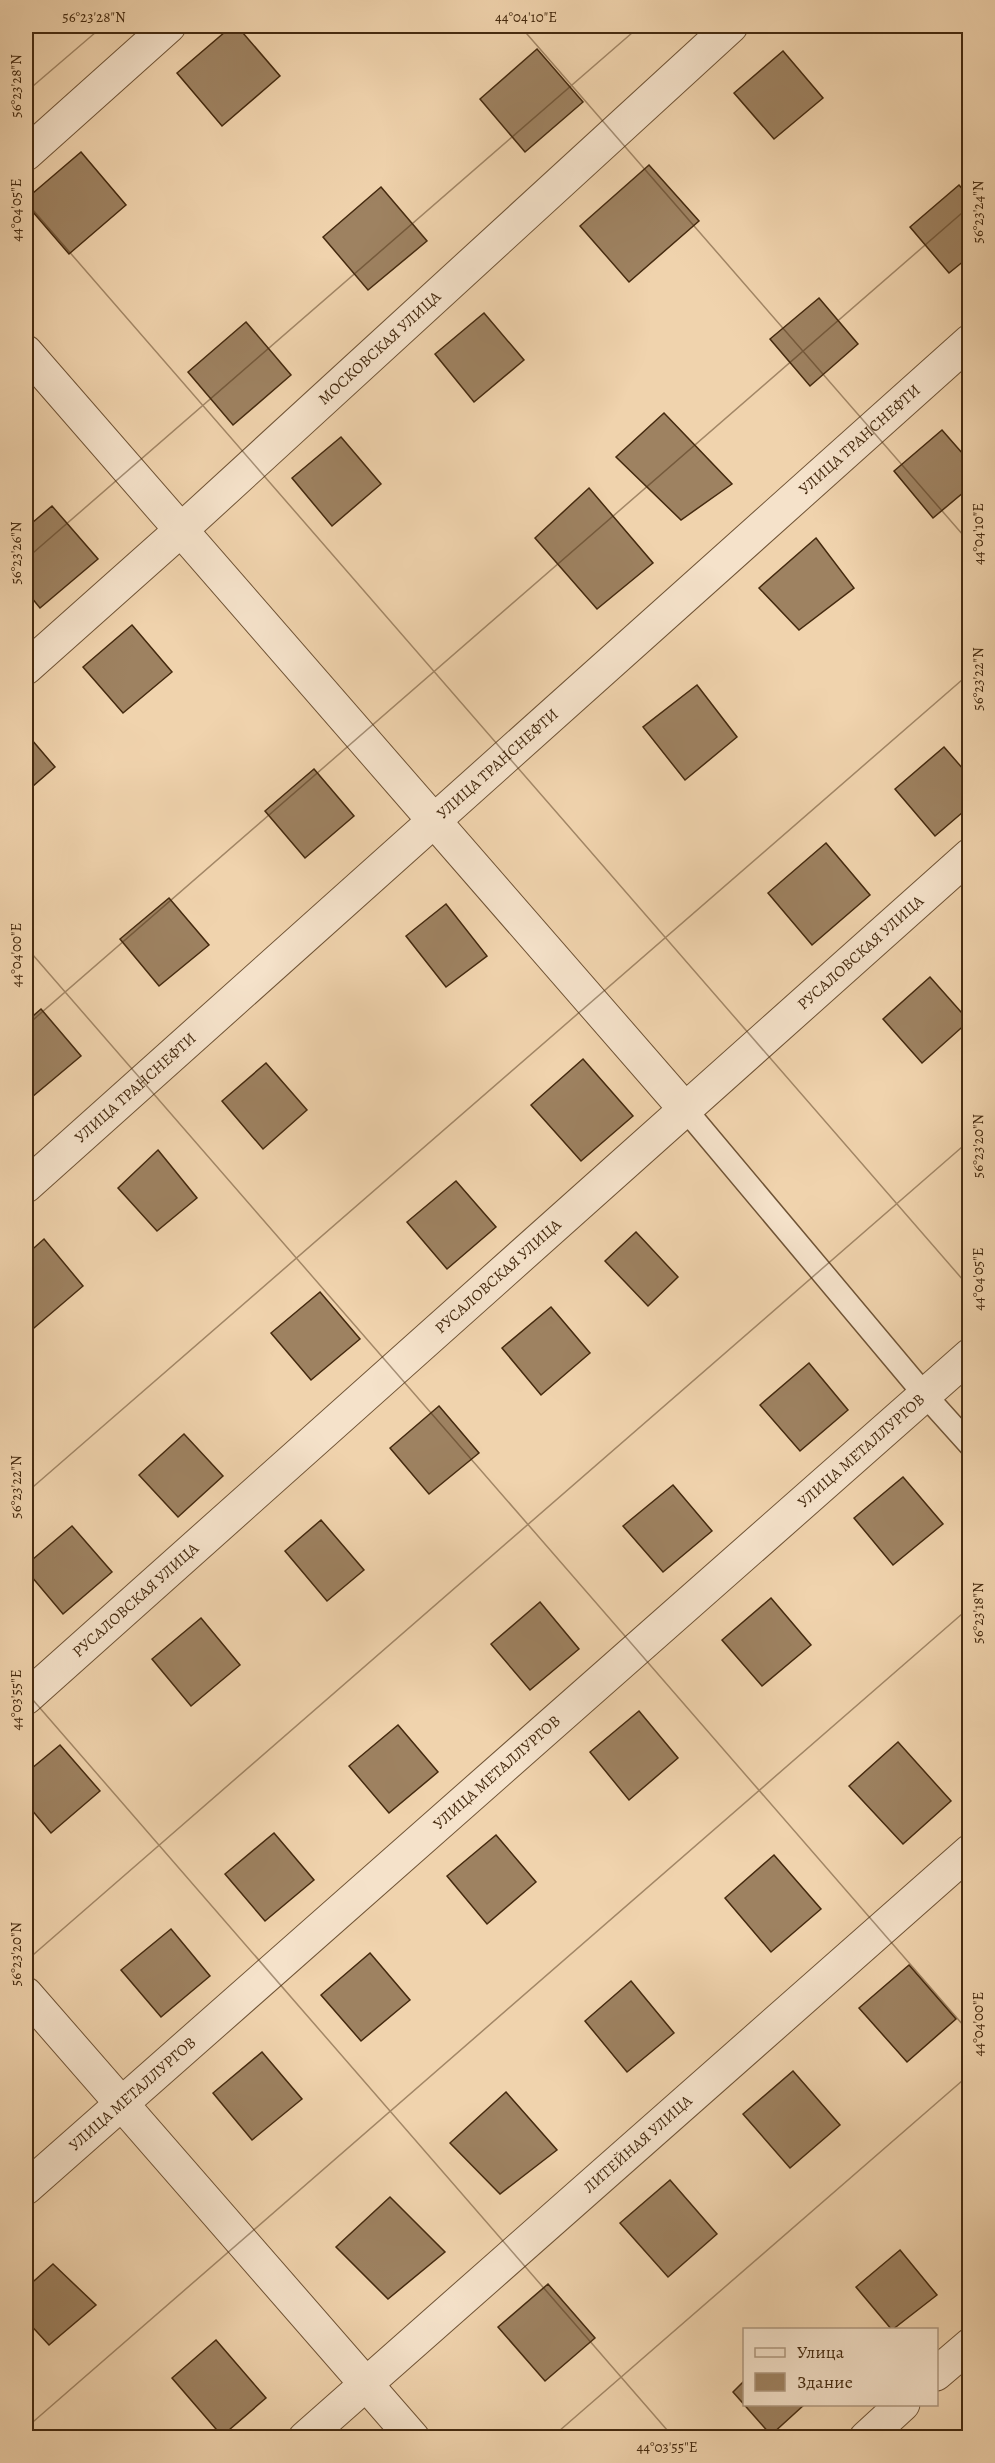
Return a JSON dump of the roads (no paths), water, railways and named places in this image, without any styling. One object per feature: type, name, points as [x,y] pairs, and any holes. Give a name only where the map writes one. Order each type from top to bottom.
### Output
[{"type":"street","points":[[26,154],[169,26]]},
{"type":"street","name":"МОСКОВСКАЯ УЛИЦА","points":[[26,668],[181,530],[731,26]]},
{"type":"street","name":"УЛИЦА ТРАНСНЕФТИ","points":[[26,1186],[969,341]]},
{"type":"street","points":[[26,352],[685,1109]]},
{"type":"street","name":"РУСАЛОВСКАЯ УЛИЦА","points":[[26,1698],[969,855]]},
{"type":"street","name":"УЛИЦА МЕТАЛЛУРГОВ","points":[[26,2188],[969,1355]]},
{"type":"street","name":"ЛИТЕЙНАЯ УЛИЦА","points":[[305,2438],[969,1851]]},
{"type":"street","points":[[26,1994],[413,2438]]},
{"type":"street","points":[[938,2372],[969,2345]]},
{"type":"street","points":[[866,2438],[901,2406]]},
{"type":"lane","points":[[685,1109],[969,1445]]}]
